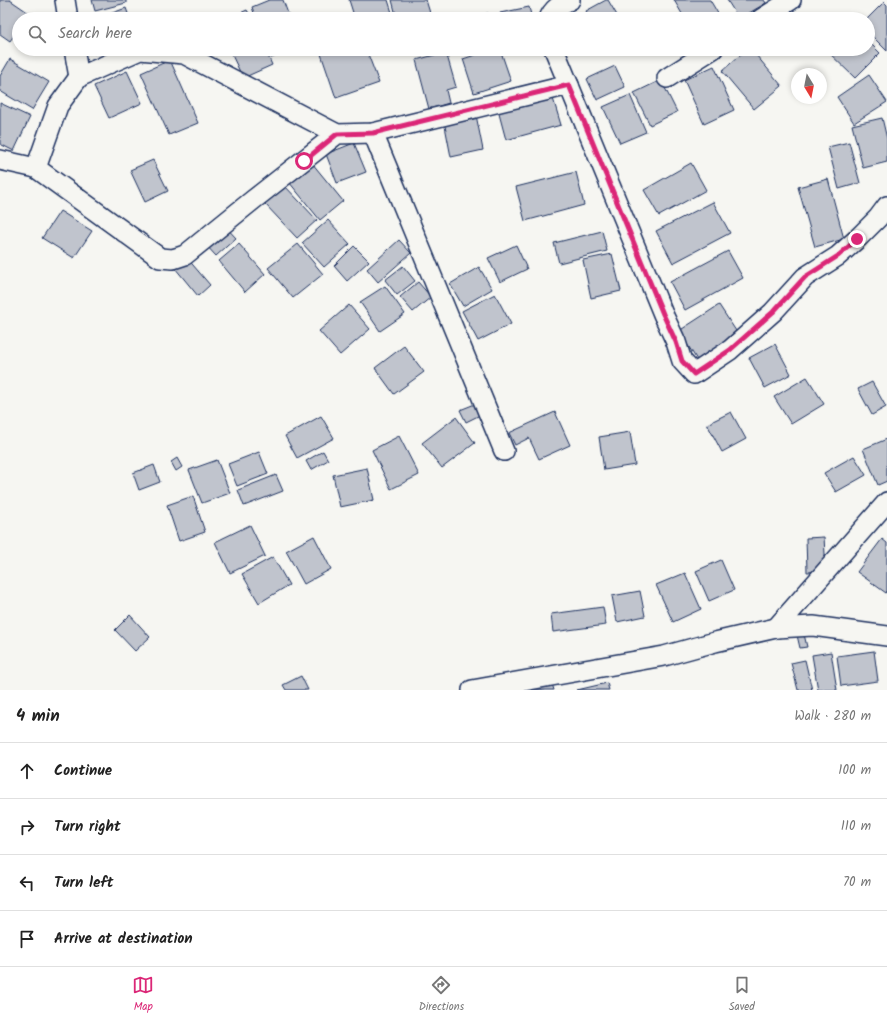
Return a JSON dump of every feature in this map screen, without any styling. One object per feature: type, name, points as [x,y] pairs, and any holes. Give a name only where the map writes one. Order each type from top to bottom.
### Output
[{"type":"street","points":[[65,0],[67,12]]},
{"type":"street","points":[[548,11],[570,0]]},
{"type":"street","points":[[772,12],[791,0]]},
{"type":"street","points":[[75,56],[79,77]]},
{"type":"street","points":[[36,168],[58,106],[79,77],[126,56]]},
{"type":"street","points":[[188,56],[337,134],[373,133],[569,85]]},
{"type":"street","points":[[557,56],[663,314],[676,342],[682,361],[694,374],[730,350],[773,312],[805,277],[838,256],[853,243],[878,218],[887,206]]},
{"type":"street","points":[[667,78],[702,56]]},
{"type":"street","points":[[373,133],[504,451]]},
{"type":"street","points":[[0,160],[36,168],[160,258],[173,259],[185,255],[252,200],[337,134]]},
{"type":"street","points":[[776,628],[887,502]]},
{"type":"street","points":[[472,690],[664,656],[715,642],[776,628],[813,626],[887,636]]},
{"type":"building","points":[[0,0],[10,0],[28,12],[12,12],[12,38],[10,41],[0,34]]},
{"type":"building","points":[[92,0],[126,0],[126,3],[95,11]]},
{"type":"building","points":[[269,0],[283,0],[287,12],[254,12],[252,7]]},
{"type":"building","points":[[349,0],[388,0],[392,12],[353,12]]},
{"type":"building","points":[[392,0],[426,0],[430,12],[395,12]]},
{"type":"building","points":[[608,0],[615,12],[586,12]]},
{"type":"building","points":[[674,0],[710,0],[717,12],[681,12]]},
{"type":"building","points":[[727,0],[764,0],[766,3],[751,12],[735,12]]},
{"type":"building","points":[[884,2],[887,5],[887,51],[875,39],[874,12]]},
{"type":"building","points":[[529,7],[530,12],[505,12]]},
{"type":"building","points":[[126,8],[127,12],[115,12]]},
{"type":"building","points":[[875,48],[880,53],[855,78],[832,56],[875,56]]},
{"type":"building","points":[[232,56],[268,56],[272,65],[243,78]]},
{"type":"building","points":[[322,56],[369,56],[379,83],[336,98]]},
{"type":"building","points":[[431,56],[447,56],[456,87],[446,90],[449,103],[429,109],[416,60]]},
{"type":"building","points":[[472,56],[502,56],[511,81],[474,93],[463,59]]},
{"type":"building","points":[[739,56],[757,56],[782,86],[754,109],[722,71]]},
{"type":"building","points":[[10,59],[49,82],[32,110],[0,91],[0,76]]},
{"type":"building","points":[[170,60],[198,123],[169,135],[141,73]]},
{"type":"building","points":[[615,66],[625,87],[597,100],[587,79]]},
{"type":"building","points":[[714,66],[734,110],[704,124],[684,80]]},
{"type":"building","points":[[127,71],[142,103],[109,118],[94,86]]},
{"type":"building","points":[[869,75],[887,102],[854,123],[837,97]]},
{"type":"building","points":[[661,80],[677,112],[650,125],[634,93]]},
{"type":"building","points":[[552,95],[561,125],[506,140],[498,110]]},
{"type":"building","points":[[630,95],[646,132],[620,143],[603,107]]},
{"type":"building","points":[[0,103],[30,117],[14,151],[0,144]]},
{"type":"building","points":[[476,115],[483,150],[451,157],[444,121]]},
{"type":"building","points":[[882,118],[887,139],[887,162],[863,168],[852,125]]},
{"type":"building","points":[[849,142],[860,183],[839,189],[828,147]]},
{"type":"building","points":[[354,143],[366,172],[337,183],[326,154]]},
{"type":"building","points":[[153,160],[168,191],[145,202],[130,170]]},
{"type":"building","points":[[312,163],[343,201],[320,220],[289,182]]},
{"type":"building","points":[[691,163],[706,190],[659,216],[644,190]]},
{"type":"building","points":[[576,172],[584,205],[525,221],[516,187]]},
{"type":"building","points":[[828,179],[844,239],[815,247],[798,187]]},
{"type":"building","points":[[284,185],[317,220],[297,238],[265,204]]},
{"type":"building","points":[[713,202],[730,233],[673,263],[656,231]]},
{"type":"building","points":[[60,211],[92,231],[74,258],[42,238]]},
{"type":"building","points":[[328,220],[350,244],[324,267],[302,243]]},
{"type":"building","points":[[224,225],[236,238],[216,256],[205,244]]},
{"type":"building","points":[[602,231],[607,251],[559,263],[554,243]]},
{"type":"building","points":[[399,240],[411,253],[378,282],[367,269]]},
{"type":"building","points":[[239,244],[265,274],[245,292],[219,261]]},
{"type":"building","points":[[298,244],[323,274],[293,298],[268,268]]},
{"type":"building","points":[[516,245],[527,269],[500,282],[488,258]]},
{"type":"building","points":[[354,246],[369,261],[347,281],[334,266]]},
{"type":"building","points":[[728,251],[743,278],[685,310],[670,282]]},
{"type":"building","points":[[612,254],[621,291],[591,298],[583,260]]},
{"type":"building","points":[[187,258],[210,285],[198,296],[175,268]]},
{"type":"building","points":[[403,266],[415,281],[397,295],[385,280]]},
{"type":"building","points":[[479,267],[492,289],[463,306],[450,284]]},
{"type":"building","points":[[418,282],[431,297],[413,312],[400,297]]},
{"type":"building","points":[[385,286],[405,314],[380,331],[360,302]]},
{"type":"building","points":[[495,294],[511,324],[478,341],[462,311]]},
{"type":"building","points":[[349,305],[370,329],[340,355],[319,331]]},
{"type":"building","points":[[719,305],[738,334],[697,360],[679,331]]},
{"type":"building","points":[[775,344],[791,374],[765,388],[749,358]]},
{"type":"building","points":[[404,346],[424,372],[394,394],[375,368]]},
{"type":"building","points":[[807,377],[824,404],[791,424],[774,397]]},
{"type":"building","points":[[872,382],[886,407],[872,415],[858,389]]},
{"type":"building","points":[[475,404],[480,415],[466,422],[460,410]]},
{"type":"building","points":[[555,412],[570,445],[539,459],[529,438],[515,445],[509,433]]},
{"type":"building","points":[[731,412],[746,439],[722,452],[707,424]]},
{"type":"building","points":[[321,416],[334,438],[297,458],[285,436]]},
{"type":"building","points":[[456,417],[475,443],[442,468],[422,443]]},
{"type":"building","points":[[630,432],[635,465],[604,470],[599,437]]},
{"type":"building","points":[[399,436],[419,475],[391,489],[372,450]]},
{"type":"building","points":[[887,439],[887,481],[878,485],[863,449]]},
{"type":"building","points":[[323,451],[328,460],[311,470],[306,461]]},
{"type":"building","points":[[259,452],[268,474],[237,486],[228,464]]},
{"type":"building","points":[[854,456],[866,475],[836,492],[824,473]]},
{"type":"building","points":[[177,458],[182,467],[176,471],[171,462]]},
{"type":"building","points":[[217,460],[230,493],[202,503],[189,470]]},
{"type":"building","points":[[154,465],[160,482],[139,490],[133,473]]},
{"type":"building","points":[[367,468],[374,500],[340,507],[333,475]]},
{"type":"building","points":[[276,475],[283,491],[244,506],[238,490]]},
{"type":"building","points":[[193,496],[205,532],[179,541],[167,505]]},
{"type":"building","points":[[250,525],[265,556],[230,573],[215,542]]},
{"type":"building","points":[[314,536],[331,569],[304,584],[286,551]]},
{"type":"building","points":[[824,537],[826,571],[807,572],[806,538]]},
{"type":"building","points":[[882,539],[887,543],[886,593],[857,572]]},
{"type":"building","points":[[273,557],[289,585],[259,603],[242,574]]},
{"type":"building","points":[[721,560],[734,590],[709,601],[696,571]]},
{"type":"building","points":[[685,573],[701,609],[673,622],[656,585]]},
{"type":"building","points":[[640,591],[645,616],[617,622],[612,596]]},
{"type":"building","points":[[603,607],[606,625],[553,632],[551,614]]},
{"type":"building","points":[[130,615],[150,637],[135,651],[115,630]]},
{"type":"building","points":[[803,630],[807,647],[800,648],[796,631]]},
{"type":"building","points":[[874,651],[878,681],[841,686],[837,656]]},
{"type":"building","points":[[831,652],[837,690],[818,690],[812,655]]},
{"type":"building","points":[[805,660],[812,690],[798,690],[791,663]]},
{"type":"building","points":[[301,676],[308,690],[286,690],[283,685]]},
{"type":"building","points":[[551,681],[554,690],[531,690],[530,688]]},
{"type":"building","points":[[607,683],[609,690],[577,690]]},
{"type":"route","points":[[304,161],[337,134],[373,133],[569,85],[663,314],[676,342],[682,361],[694,374],[730,350],[773,312],[805,277],[838,256],[857,239]]}]
